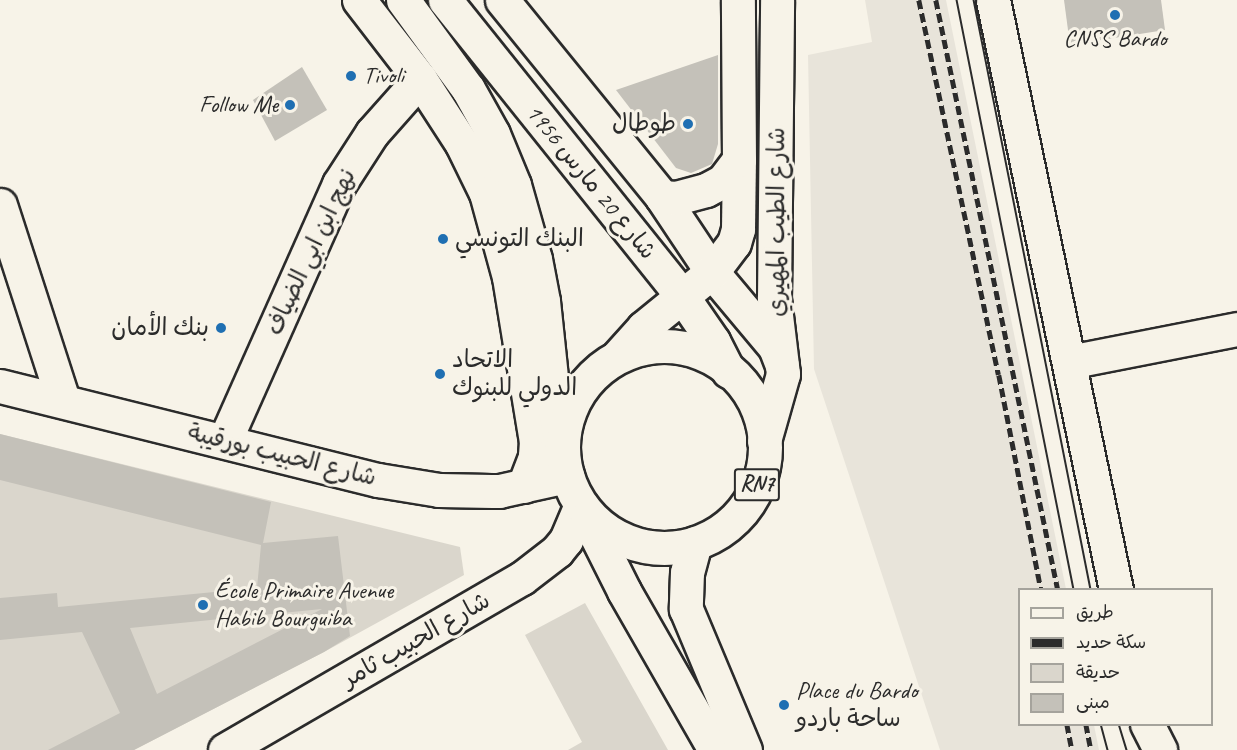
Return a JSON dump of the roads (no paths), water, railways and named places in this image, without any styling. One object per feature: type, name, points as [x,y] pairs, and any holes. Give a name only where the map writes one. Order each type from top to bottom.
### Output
[{"type":"main road","points":[[359,0],[420,79],[462,144],[486,193],[509,277],[536,441],[535,456],[524,486]]},
{"type":"main road","name":"شارع 20 مارس 1956","points":[[403,0],[459,74],[488,125],[514,185],[535,259],[543,301],[553,396],[565,466]]},
{"type":"main road","name":"شارع 20 مارس 1956","points":[[445,0],[682,296],[713,341],[728,370]]},
{"type":"main road","name":"شارع 20 مارس 1956","points":[[502,0],[662,196],[712,272],[775,347],[783,365]]},
{"type":"main road","name":"شارع الطيب المهيري","points":[[616,358],[643,328],[712,272],[730,251],[738,229],[738,0]]},
{"type":"main road","name":"شارع الطيب المهيري","points":[[764,441],[780,392],[783,365],[774,298],[777,0]]},
{"type":"main road","points":[[993,0],[1116,588]]},
{"type":"main road","name":"نهج ابن ابي الضياف","points":[[225,440],[339,184],[372,133],[420,79]]},
{"type":"main road","points":[[662,196],[676,198],[706,190],[723,181],[739,160]]},
{"type":"main road","points":[[0,205],[63,400]]},
{"type":"main road","points":[[1069,362],[1237,329]]},
{"type":"main road","name":"RN7","points":[[581,505],[595,521],[612,534],[631,543],[653,548],[674,548],[695,543],[728,525],[752,497],[761,476],[764,441],[760,419],[751,397],[728,370],[694,351],[674,347],[655,347],[616,358],[597,371],[581,389],[570,410],[564,433],[565,466],[581,505],[624,591],[715,750]]},
{"type":"main road","name":"شارع الحبيب بورقيبة","points":[[0,386],[225,440],[378,480],[439,490],[485,492],[524,486],[565,466]]},
{"type":"main road","name":"شارع الحبيب ثامر","points":[[225,750],[522,578],[558,551],[566,540],[581,505]]},
{"type":"main road","points":[[695,543],[687,572],[686,609],[745,750]]},
{"type":"main road","points":[[1148,726],[1160,750]]},
{"type":"tram line","points":[[957,0],[1074,588]]},
{"type":"tram line","points":[[974,0],[1091,588]]},
{"type":"tram line","points":[[1102,726],[1108,750]]},
{"type":"tram line","points":[[1120,726],[1127,750]]},
{"type":"railway","points":[[919,0],[999,375],[1041,588]]},
{"type":"railway","points":[[936,0],[1058,588]]},
{"type":"railway","points":[[1067,726],[1072,750]]},
{"type":"railway","points":[[1086,726],[1091,750]]},
{"type":"place","name":"CNSS Bardo","points":[[1115,15]]},
{"type":"place","name":"Tivoli","points":[[351,76]]},
{"type":"place","name":"Follow Me","points":[[290,105]]},
{"type":"place","name":"طوطال","points":[[688,124]]},
{"type":"place","name":"البنك التونسي","points":[[443,239]]},
{"type":"place","name":"بنك الأمان","points":[[221,328]]},
{"type":"place","name":"الاتحاد الدولي للبنوك","points":[[440,374]]},
{"type":"place","name":"École Primaire Avenue Habib Bourguiba","points":[[203,605]]},
{"type":"place","name":"Place du Bardo ساحة باردو","points":[[784,705]]}]
